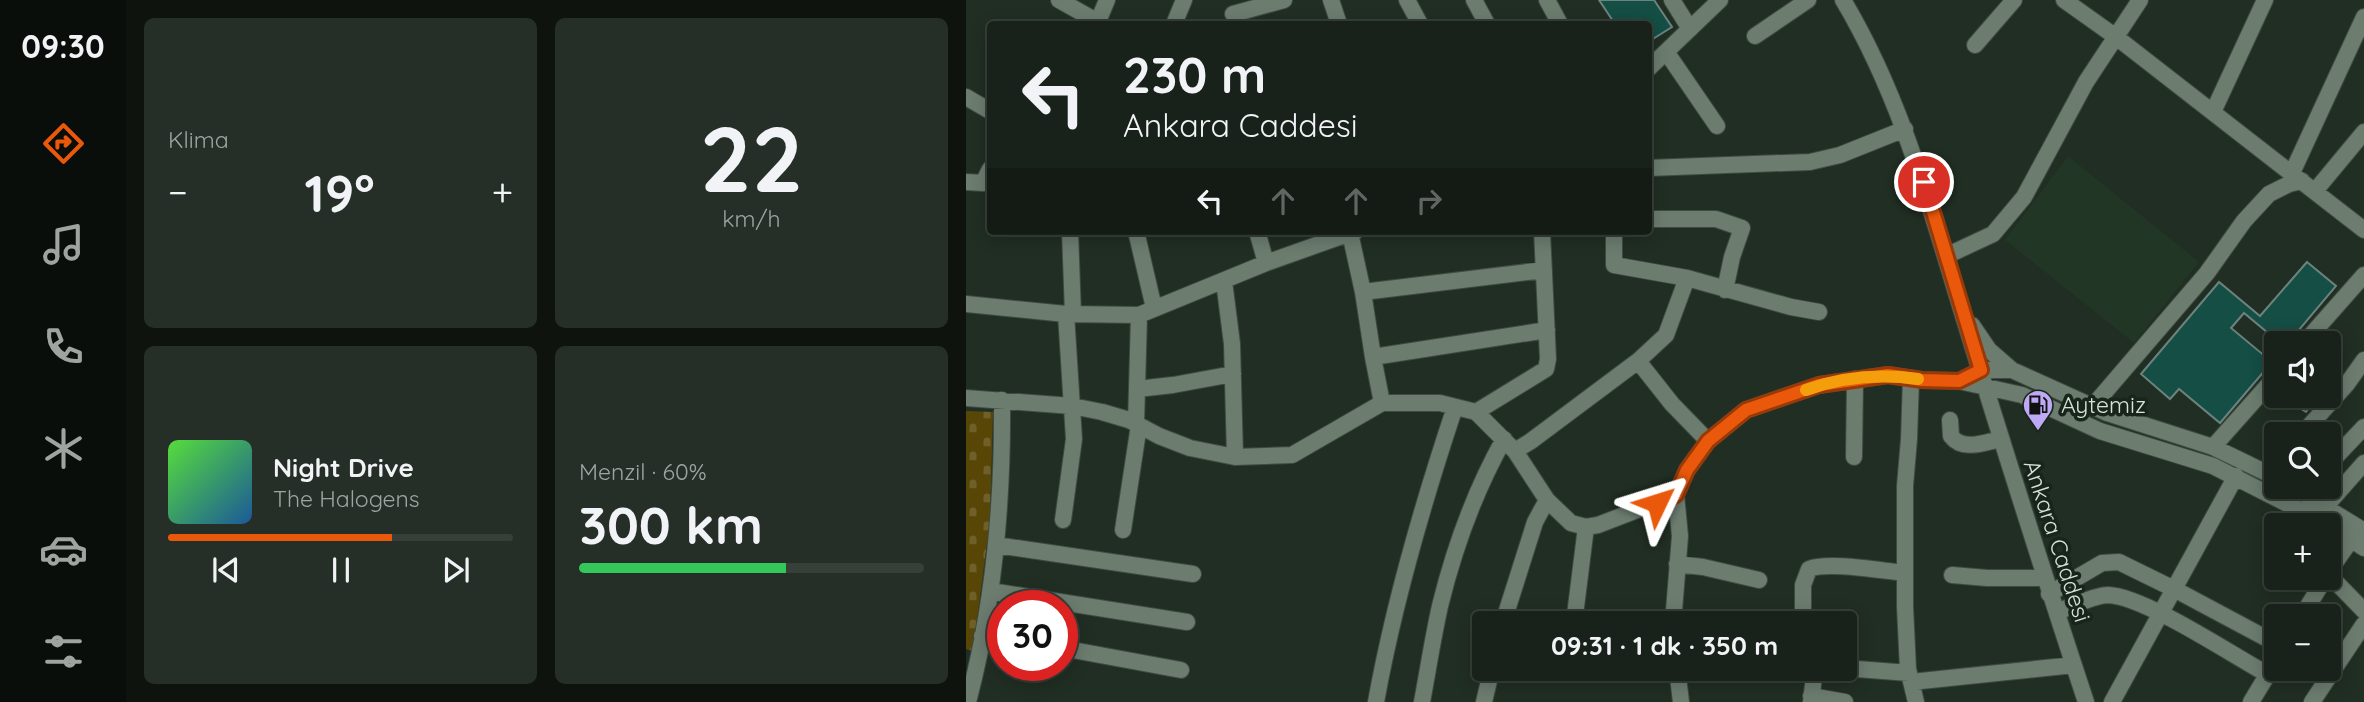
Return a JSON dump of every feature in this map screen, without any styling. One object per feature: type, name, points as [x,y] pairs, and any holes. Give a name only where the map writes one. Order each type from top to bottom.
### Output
[{"type":"street","points":[[1059,0],[1095,21]]},
{"type":"street","points":[[1099,21],[1107,0]]},
{"type":"street","points":[[1175,21],[1184,0]]},
{"type":"street","points":[[1232,8],[1284,0]]},
{"type":"street","points":[[1331,0],[1338,21]]},
{"type":"street","points":[[1407,0],[1418,21]]},
{"type":"street","points":[[1474,0],[1485,21]]},
{"type":"street","points":[[1547,0],[1558,21]]},
{"type":"street","points":[[1672,0],[1690,29]]},
{"type":"street","points":[[1652,66],[1720,0]]},
{"type":"street","points":[[1755,36],[1808,0]]},
{"type":"street","name":"Ankara Caddesi","points":[[1843,0],[1883,76],[1924,182],[2001,439],[2086,702]]},
{"type":"street","points":[[2064,0],[2116,37],[2364,230]]},
{"type":"street","points":[[1946,256],[1993,234],[2024,197],[2086,82],[2140,0]]},
{"type":"street","points":[[2213,112],[2265,0]]},
{"type":"street","points":[[1975,45],[2009,2]]},
{"type":"street","points":[[2303,182],[2364,17]]},
{"type":"street","points":[[1667,53],[1717,126]]},
{"type":"street","points":[[967,100],[987,110]]},
{"type":"street","points":[[1652,168],[1810,162],[1840,155],[1905,129]]},
{"type":"street","points":[[2092,407],[2207,273],[2252,212],[2269,194],[2290,184],[2303,182],[2364,132]]},
{"type":"street","points":[[966,182],[983,183],[987,175]]},
{"type":"street","points":[[1652,219],[1716,219],[1742,228],[1725,290]]},
{"type":"street","points":[[1063,520],[1074,439],[1070,235]]},
{"type":"street","points":[[1137,235],[1154,308]]},
{"type":"street","points":[[1258,235],[1266,263]]},
{"type":"street","points":[[966,304],[1070,314],[1139,314],[1345,235]]},
{"type":"street","points":[[1354,235],[1382,404]]},
{"type":"street","points":[[1476,412],[1546,369],[1547,330],[1542,235]]},
{"type":"street","points":[[1614,235],[1614,265],[1687,278],[1791,307],[1819,312]]},
{"type":"street","points":[[1363,292],[1544,270]]},
{"type":"street","points":[[2315,331],[2364,275]]},
{"type":"street","points":[[1422,702],[1444,593],[1485,477],[1510,445],[1531,441],[1638,362],[1666,335],[1687,278]]},
{"type":"street","points":[[1224,281],[1232,344],[1235,457]]},
{"type":"street","points":[[1962,312],[1989,350],[2012,370],[2092,407],[2142,426],[2213,447],[2264,472]]},
{"type":"street","points":[[1123,530],[1137,425],[1139,314]]},
{"type":"street","points":[[1373,357],[1547,330]]},
{"type":"street","points":[[2313,422],[2347,384],[2364,360]]},
{"type":"street","points":[[1638,362],[1672,404],[1708,441]]},
{"type":"street","points":[[1959,381],[1981,370],[2012,370]]},
{"type":"street","points":[[1137,389],[1233,374]]},
{"type":"street","points":[[1674,611],[1680,536],[1676,495],[1687,470],[1708,441],[1746,410],[1819,385],[1856,379],[1888,375],[1959,381],[2022,395],[2100,432],[2213,466],[2306,513]]},
{"type":"street","points":[[1911,378],[1905,486],[1905,573],[1910,677],[1916,702]]},
{"type":"street","points":[[1854,457],[1856,379]]},
{"type":"street","points":[[2213,447],[2264,390]]},
{"type":"street","points":[[966,397],[1072,406],[1102,412],[1190,448],[1235,457],[1292,455],[1382,404],[1440,403],[1476,412],[1510,445],[1546,500],[1571,523],[1586,527],[1639,511],[1676,495]]},
{"type":"street","points":[[991,590],[1003,468],[1002,400]]},
{"type":"street","points":[[1376,702],[1384,656],[1409,560],[1455,407]]},
{"type":"street","points":[[1950,420],[1951,436],[1960,444],[1967,446],[2001,439]]},
{"type":"street","points":[[2341,451],[2364,427]]},
{"type":"street","points":[[2326,506],[2364,463]]},
{"type":"street","points":[[2112,702],[2236,476]]},
{"type":"street","points":[[2316,499],[2360,540]]},
{"type":"street","points":[[1507,611],[1535,522],[1546,500]]},
{"type":"street","points":[[1576,611],[1586,527]]},
{"type":"street","points":[[2341,531],[2360,540]]},
{"type":"street","points":[[2341,561],[2360,540]]},
{"type":"street","points":[[996,545],[1193,574]]},
{"type":"street","points":[[1952,575],[2047,586],[2102,563],[2119,562],[2264,637]]},
{"type":"street","points":[[1677,564],[1759,580]]},
{"type":"street","points":[[1802,611],[1803,585],[1809,569],[1814,567],[1905,573]]},
{"type":"street","points":[[2341,588],[2364,611]]},
{"type":"street","points":[[2057,612],[2105,595],[2119,597],[2160,614],[2264,672]]},
{"type":"street","points":[[1078,605],[1187,622]]},
{"type":"street","points":[[968,702],[972,662],[982,636],[987,612]]},
{"type":"street","points":[[2312,702],[2364,624]]},
{"type":"street","points":[[982,636],[987,637]]},
{"type":"street","points":[[1078,651],[1181,670]]},
{"type":"street","points":[[1857,670],[1910,677],[2074,665]]},
{"type":"street","points":[[2251,702],[2264,679]]},
{"type":"street","points":[[1484,702],[1489,681]]},
{"type":"street","points":[[1679,681],[1681,702]]},
{"type":"street","points":[[1813,681],[1811,699],[1845,702]]},
{"type":"shaded area","points":[[2068,156],[2199,262],[2134,343],[2005,240]]},
{"type":"green space","points":[[966,411],[993,412],[990,520],[973,651],[966,649]]},
{"type":"building","points":[[1599,0],[1654,0],[1672,27],[1652,40],[1652,21],[1613,21]]},
{"type":"building","points":[[2307,262],[2336,286],[2298,331],[2266,331],[2244,313],[2231,328],[2264,355],[2264,371],[2220,423],[2179,389],[2170,399],[2141,374],[2219,282],[2260,316]]},
{"type":"slow traffic","points":[[1806,390],[1819,385],[1888,375],[1918,379]]},
{"type":"place","name":"Aytemiz","points":[[2038,432]]},
{"type":"route","points":[[1657,503],[1676,495],[1687,470],[1708,441],[1746,410],[1819,385],[1888,375],[1922,380],[1959,381],[1981,370],[1924,182]]}]
